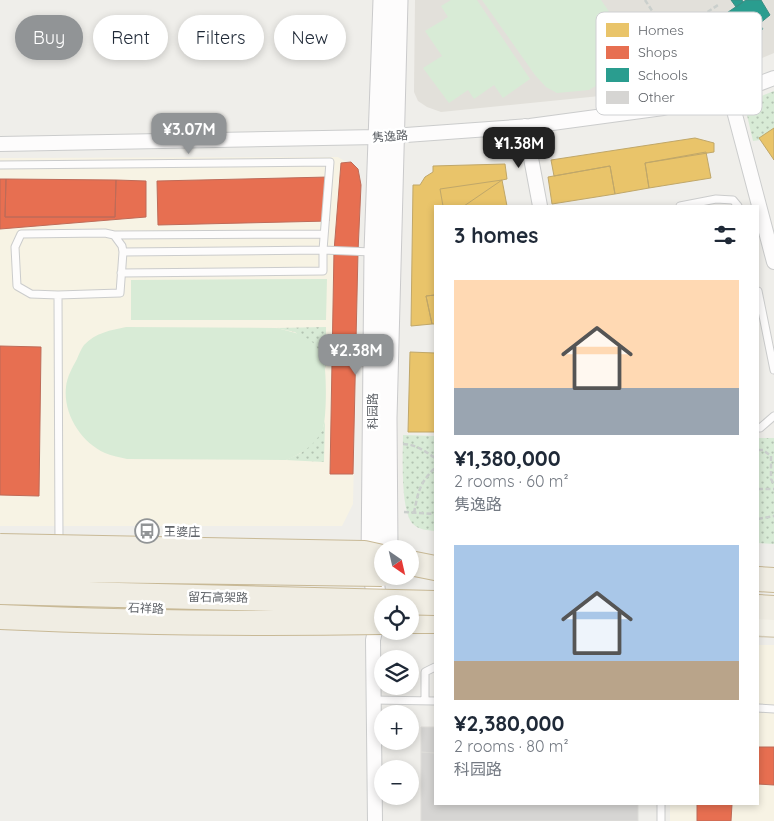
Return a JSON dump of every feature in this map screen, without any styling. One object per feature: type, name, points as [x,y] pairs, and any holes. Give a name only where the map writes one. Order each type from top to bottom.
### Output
[{"type":"highway","points":[[0,546],[364,553],[374,561]]},
{"type":"highway","points":[[419,565],[434,568]]},
{"type":"highway","name":"留石高架路","points":[[0,569],[374,566]]},
{"type":"highway","points":[[419,574],[434,575]]},
{"type":"highway","points":[[759,579],[774,580]]},
{"type":"highway","name":"留石高架路","points":[[0,592],[434,603]]},
{"type":"highway","points":[[759,607],[774,608]]},
{"type":"highway","points":[[0,617],[72,620],[310,623],[374,617]]},
{"type":"highway","points":[[419,621],[434,621]]},
{"type":"highway","points":[[759,621],[774,621]]},
{"type":"main road","points":[[0,558],[374,566]]},
{"type":"main road","points":[[419,563],[434,562]]},
{"type":"main road","points":[[759,568],[774,568]]},
{"type":"main road","name":"石祥路","points":[[0,603],[374,616]]},
{"type":"main road","points":[[419,615],[434,616]]},
{"type":"main road","points":[[759,626],[774,626]]},
{"type":"street","name":"科园路","points":[[383,0],[386,136],[388,540]]},
{"type":"street","name":"科园路","points":[[380,540],[374,252],[398,0]]},
{"type":"street","name":"隽逸路","points":[[762,83],[774,78]]},
{"type":"street","name":"隽逸路","points":[[0,144],[386,136],[525,126],[609,115]]},
{"type":"street","points":[[735,115],[759,205]]},
{"type":"street","points":[[525,126],[540,205]]},
{"type":"street","points":[[759,205],[774,262]]},
{"type":"street","name":"科园路","points":[[374,637],[375,821]]},
{"type":"lane","points":[[0,165],[330,162],[323,271],[121,273]]},
{"type":"lane","points":[[685,205],[716,199],[733,200],[737,205]]},
{"type":"lane","points":[[114,235],[122,246],[123,252],[120,293],[31,294],[17,286],[15,247],[21,234],[324,234]]},
{"type":"lane","points":[[123,252],[323,250],[374,252]]},
{"type":"lane","points":[[58,295],[59,559]]},
{"type":"lane","points":[[759,296],[774,370]]},
{"type":"lane","points":[[759,428],[774,416]]},
{"type":"lane","points":[[425,701],[425,672],[434,668]]},
{"type":"lane","points":[[373,700],[434,701]]},
{"type":"lane","points":[[759,708],[774,709]]},
{"type":"lane","points":[[661,805],[661,821]]},
{"type":"path","points":[[645,0],[653,12]]},
{"type":"path","points":[[708,12],[718,5]]},
{"type":"path","points":[[388,444],[408,444],[423,450],[434,457]]},
{"type":"path","points":[[759,450],[763,450],[771,456],[771,480],[774,487],[759,489]]},
{"type":"path","points":[[414,513],[419,488],[434,469]]},
{"type":"path","points":[[389,510],[434,514]]},
{"type":"path","points":[[759,519],[774,516]]},
{"type":"shaded area","points":[[415,0],[774,0],[774,53],[762,58],[762,12],[596,12],[596,96],[441,112],[427,107],[418,101],[414,92]]},
{"type":"shaded area","points":[[338,157],[351,165],[360,181],[353,504],[342,526],[0,526],[0,158]]},
{"type":"shaded area","points":[[759,645],[774,645],[774,821],[670,821],[670,805],[759,805]]},
{"type":"green space","points":[[451,0],[477,0],[530,79],[503,98],[494,85],[474,99],[468,90],[449,103],[423,68],[442,56],[425,31],[448,17],[441,6]]},
{"type":"green space","points":[[482,0],[601,0],[609,12],[596,12],[596,86],[589,90],[557,93],[546,87],[535,75]]},
{"type":"green space","points":[[774,91],[774,138],[753,141],[747,115],[762,115],[762,96]]},
{"type":"green space","points":[[327,279],[326,320],[131,320],[131,280]]},
{"type":"green space","points":[[126,327],[276,328],[304,336],[317,347],[324,364],[326,407],[322,431],[307,449],[286,460],[127,459],[105,453],[88,442],[75,426],[67,407],[67,383],[81,350],[88,341],[98,335]]},
{"type":"green space","points":[[326,327],[326,369],[323,358],[295,332],[276,328]]},
{"type":"green space","points":[[325,421],[324,462],[286,460],[301,453],[322,431]]},
{"type":"green space","points":[[403,435],[434,436],[434,531],[423,529],[413,524],[406,507],[403,482]]},
{"type":"green space","points":[[759,438],[774,438],[774,544],[759,543]]},
{"type":"building: Homes","points":[[774,128],[774,160],[759,138]]},
{"type":"building: Homes","points":[[695,138],[714,143],[714,152],[645,163],[649,188],[615,194],[610,166],[554,176],[551,160]]},
{"type":"building: Homes","points":[[706,152],[711,178],[649,188],[645,163]]},
{"type":"building: Homes","points":[[505,164],[507,179],[502,180],[465,205],[434,205],[434,295],[426,296],[432,324],[411,326],[413,185],[420,185],[425,177],[433,172],[433,166]]},
{"type":"building: Homes","points":[[610,166],[615,194],[552,204],[548,177]]},
{"type":"building: Homes","points":[[502,180],[507,205],[443,205],[440,189]]},
{"type":"building: Homes","points":[[434,295],[434,324],[432,324],[426,296]]},
{"type":"building: Homes","points":[[410,352],[434,353],[434,432],[408,432]]},
{"type":"building: Shops","points":[[351,162],[358,169],[361,185],[358,252],[334,251],[341,163]]},
{"type":"building: Shops","points":[[329,177],[329,221],[158,225],[157,181]]},
{"type":"building: Shops","points":[[0,179],[6,179],[5,217],[115,217],[116,180],[146,181],[146,217],[0,229]]},
{"type":"building: Shops","points":[[6,179],[116,180],[115,217],[5,217]]},
{"type":"building: Shops","points":[[334,251],[358,252],[353,474],[330,474]]},
{"type":"building: Shops","points":[[0,346],[41,347],[39,496],[0,495]]},
{"type":"building: Shops","points":[[759,747],[774,747],[774,785],[759,784]]},
{"type":"building: Shops","points":[[697,805],[732,805],[731,821],[697,821]]},
{"type":"building: Schools","points":[[731,0],[742,0],[743,2],[736,7]]},
{"type":"building: Schools","points":[[746,0],[761,0],[770,15],[762,22],[762,12],[728,12]]},
{"type":"building: Other","points":[[421,727],[434,727],[434,753],[421,752]]},
{"type":"building: Other","points":[[421,752],[434,753],[434,805],[638,805],[638,821],[421,821]]},
{"type":"place","name":"王婆庄","points":[[147,531]]}]
